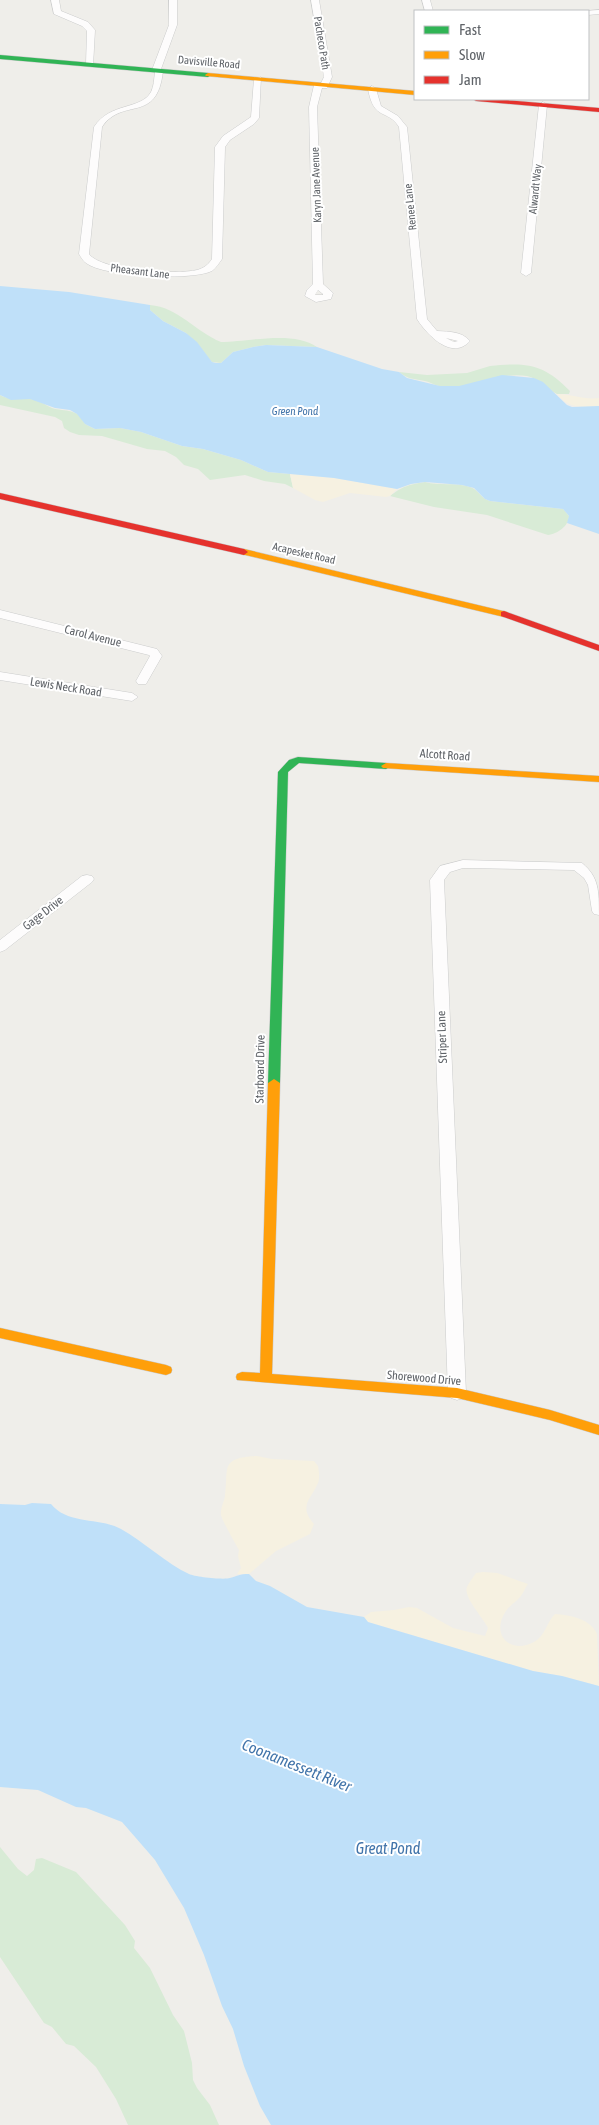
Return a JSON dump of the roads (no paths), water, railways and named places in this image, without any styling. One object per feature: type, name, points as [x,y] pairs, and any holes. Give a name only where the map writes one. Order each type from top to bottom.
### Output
[{"type":"main road","name":"Davisville Road","points":[[0,57],[414,93]]},
{"type":"main road","points":[[500,100],[599,110]]},
{"type":"main road","name":"Acapesket Road","points":[[0,496],[468,604],[498,612],[599,648]]},
{"type":"main road","name":"Alcott Road","points":[[290,764],[298,760],[599,779]]},
{"type":"main road","name":"Starboard Drive","points":[[266,1378],[281,779],[283,772],[290,764]]},
{"type":"main road","points":[[0,1333],[166,1370]]},
{"type":"main road","name":"Shorewood Drive","points":[[242,1378],[266,1378],[457,1394],[550,1416],[599,1430]]},
{"type":"street","points":[[55,0],[57,12],[85,24],[91,30],[90,64]]},
{"type":"street","points":[[157,70],[173,25],[173,0]]},
{"type":"street","name":"Pacheco Path","points":[[314,0],[328,77],[321,85]]},
{"type":"street","name":"Pheasant Lane","points":[[157,70],[156,90],[152,97],[108,116],[98,127],[84,254],[89,261],[97,265],[182,275],[203,271],[214,266],[217,259],[220,147],[227,137],[255,118],[258,79]]},
{"type":"street","name":"Karyn Jane Avenue","points":[[318,284],[314,107],[321,85]]},
{"type":"street","name":"Renee Lane","points":[[372,90],[377,108],[398,120],[404,127],[422,319],[425,325],[436,334]]},
{"type":"street","name":"Alwardt Way","points":[[526,273],[544,104]]},
{"type":"street","name":"Carol Avenue","points":[[0,614],[153,652],[156,656],[142,681]]},
{"type":"street","name":"Lewis Neck Road","points":[[0,676],[132,697]]},
{"type":"street","name":"Striper Lane","points":[[457,1394],[437,880],[445,869],[462,864],[577,866],[592,877],[595,884],[599,911]]},
{"type":"street","name":"Gage Drive","points":[[0,947],[87,879]]},
{"type":"water","name":"Green Pond","points":[[0,286],[69,292],[150,305],[150,310],[163,321],[186,333],[197,342],[212,362],[216,363],[221,363],[233,352],[253,347],[266,345],[317,347],[382,369],[399,372],[407,378],[440,386],[459,386],[502,375],[534,378],[543,382],[567,405],[572,407],[599,406],[599,534],[567,523],[569,516],[563,509],[490,501],[485,499],[474,488],[462,485],[425,482],[397,489],[334,478],[268,472],[241,460],[203,449],[182,446],[141,432],[120,428],[95,429],[85,424],[77,414],[70,410],[55,408],[30,399],[11,400],[0,395]]},
{"type":"water","name":"Great Pond","points":[[32,1503],[51,1504],[58,1511],[66,1515],[112,1525],[121,1529],[181,1570],[192,1575],[222,1579],[249,1574],[256,1581],[270,1586],[307,1607],[364,1617],[368,1622],[533,1671],[562,1676],[599,1686],[599,2125],[271,2125],[260,2106],[244,2066],[233,2029],[222,2006],[204,1955],[184,1908],[155,1860],[122,1822],[86,1808],[76,1807],[38,1790],[0,1787],[0,1504],[25,1505]]},
{"type":"water label","name":"Coonamessett River","points":[[297,1765]]}]
